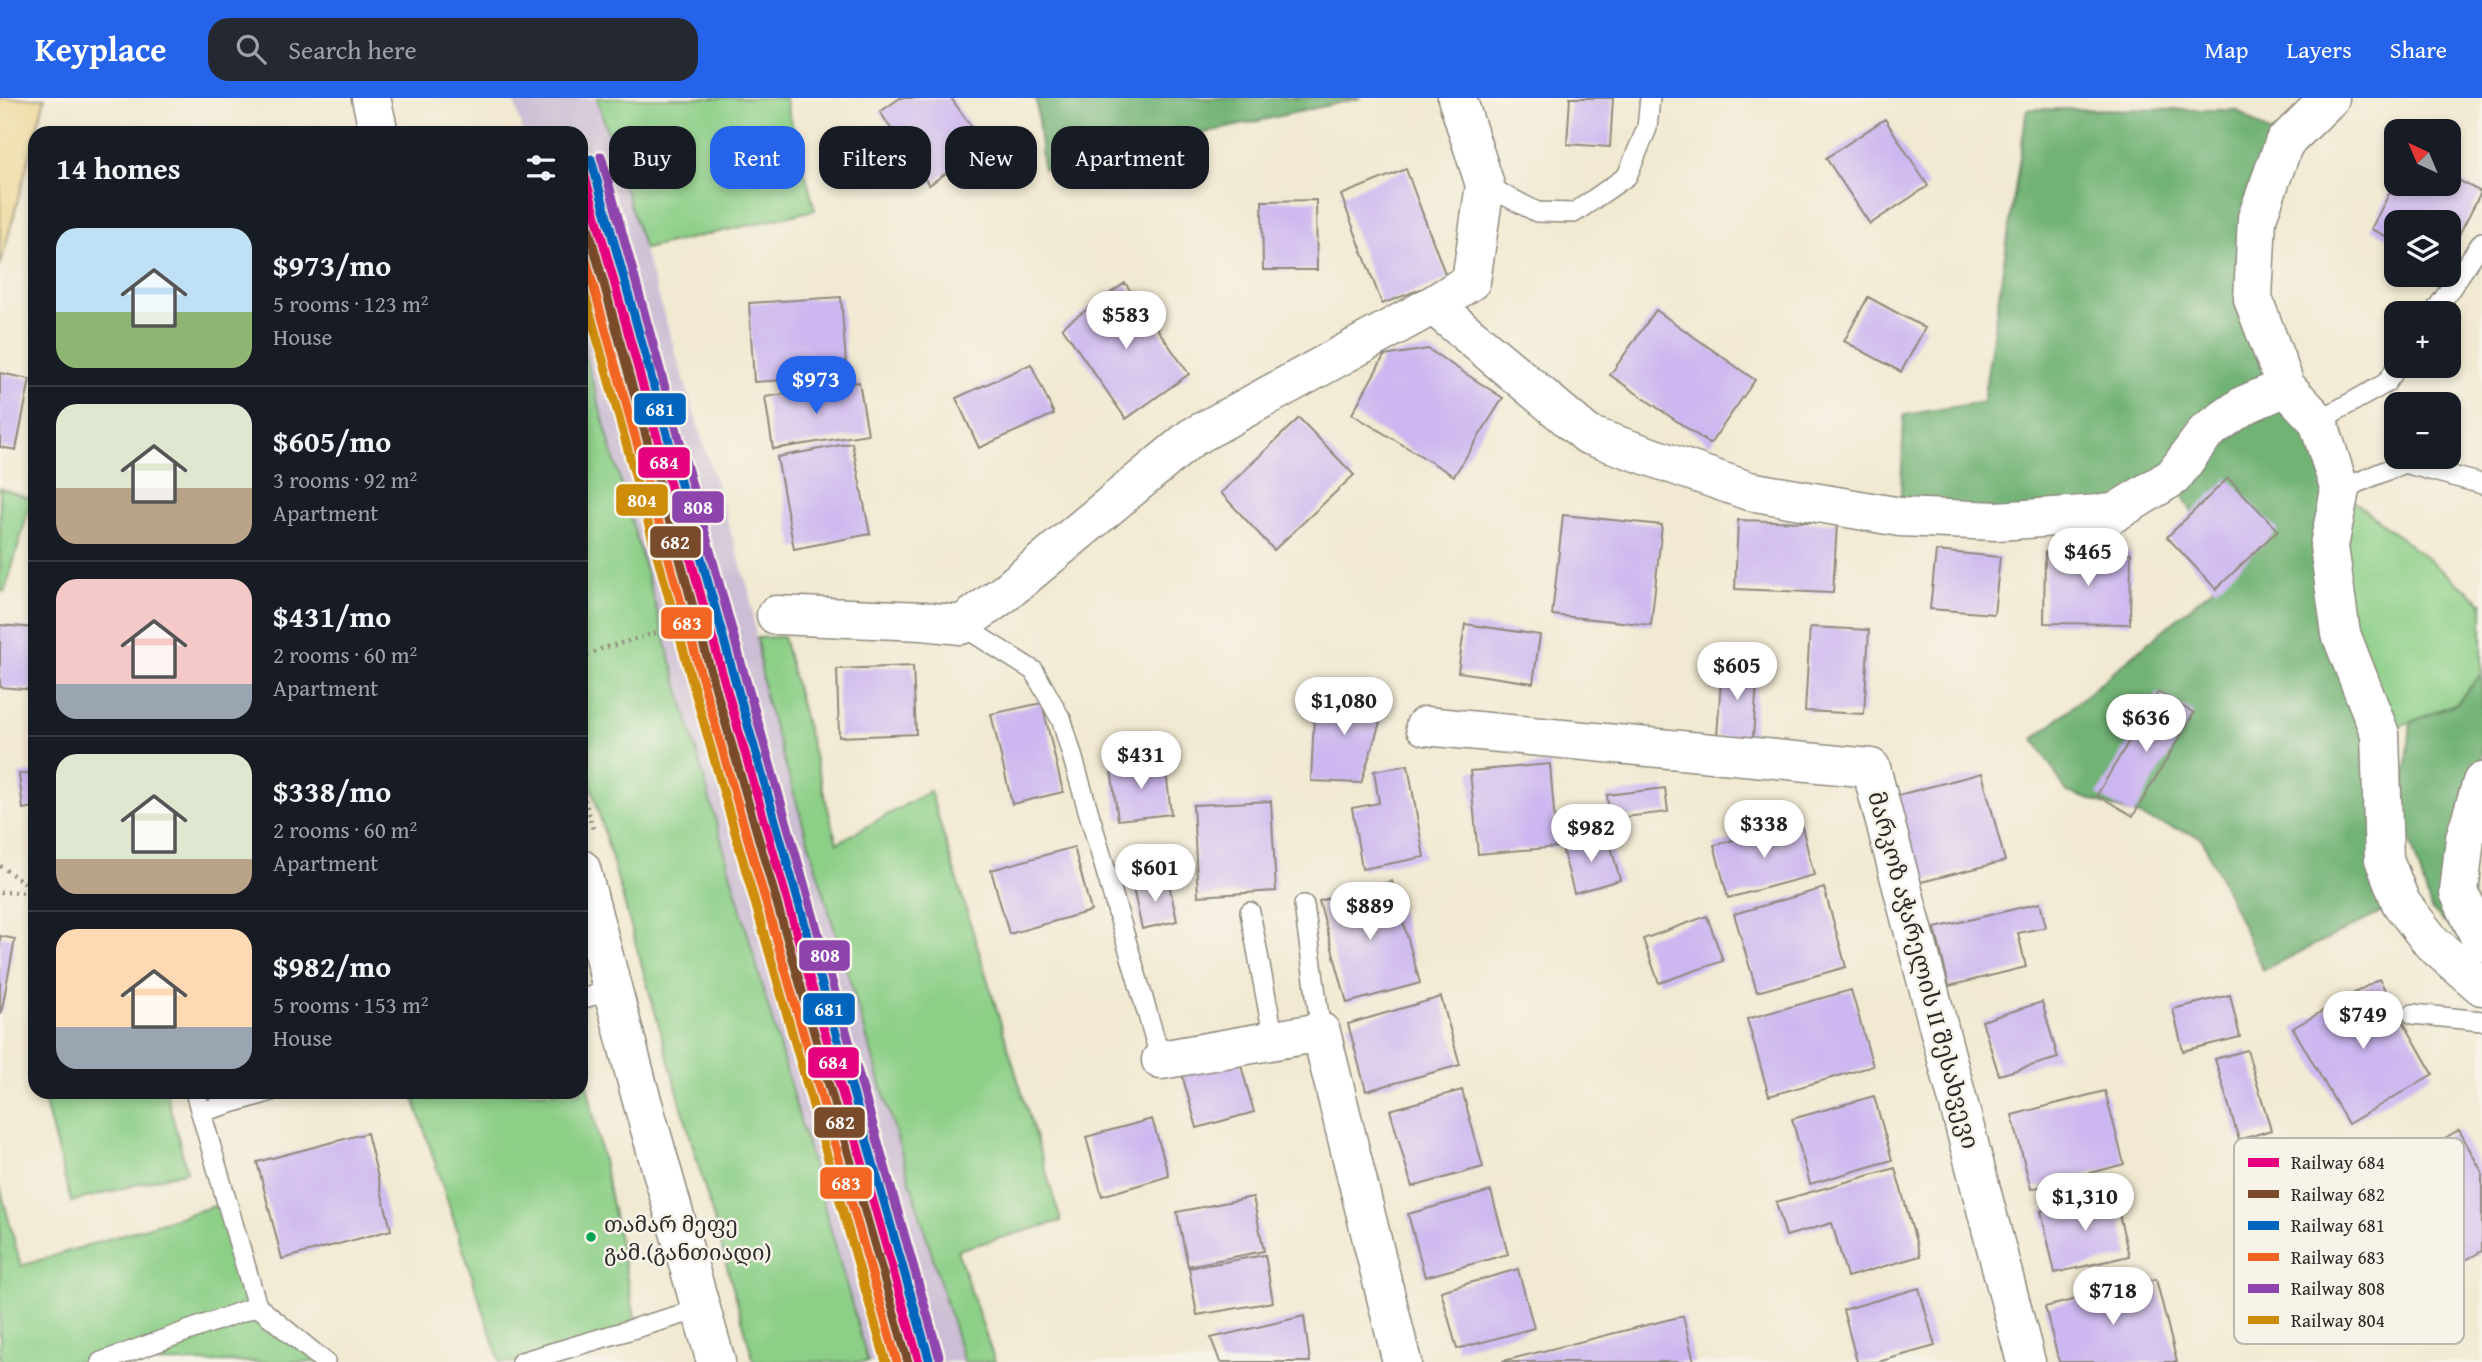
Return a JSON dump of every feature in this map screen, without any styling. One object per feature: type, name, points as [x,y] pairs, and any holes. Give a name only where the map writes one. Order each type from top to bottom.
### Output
[{"type":"street","points":[[371,98],[377,126]]},
{"type":"street","points":[[776,615],[961,625],[1005,593],[1191,438],[1433,305],[1471,281],[1485,185],[1457,98]]},
{"type":"street","points":[[2330,98],[2284,142],[2257,218],[2253,299],[2286,387],[2318,421],[2340,490],[2329,546],[2341,634],[2380,734],[2385,859],[2401,902],[2432,943],[2482,986]]},
{"type":"street","points":[[1433,305],[1588,435],[1749,491],[1900,517],[1997,521],[2115,513],[2173,477],[2206,432],[2244,405],[2286,387]]},
{"type":"street","name":"მარკოზ აჭარელის II შესახვევი","points":[[1425,726],[1871,768],[2026,1362]]},
{"type":"street","points":[[2482,782],[2465,838],[2459,892],[2482,942]]},
{"type":"street","points":[[588,924],[597,994],[716,1362]]},
{"type":"street","points":[[1161,1060],[1321,1032],[1402,1362]]},
{"type":"lane","points":[[1485,185],[1537,212],[1574,213],[1627,176],[1647,128],[1650,98]]},
{"type":"lane","points":[[2442,301],[2482,242]]},
{"type":"lane","points":[[2318,421],[2386,383],[2390,378]]},
{"type":"lane","points":[[2340,490],[2404,463],[2482,484]]},
{"type":"lane","points":[[961,625],[1034,671],[1062,721],[1161,1060]]},
{"type":"lane","points":[[1304,905],[1321,1032]]},
{"type":"lane","points":[[1250,912],[1274,1040]]},
{"type":"lane","points":[[2413,1014],[2482,1021]]},
{"type":"lane","points":[[197,1099],[257,1306],[325,1362]]},
{"type":"lane","points":[[201,1112],[245,1099]]},
{"type":"lane","points":[[101,1362],[257,1306]]},
{"type":"lane","points":[[520,1362],[552,1357],[700,1309]]},
{"type":"path","points":[[588,655],[627,640],[686,624]]},
{"type":"path","points":[[0,866],[28,886]]},
{"type":"path","points":[[0,892],[28,891]]},
{"type":"shaded area","points":[[513,98],[597,98],[609,137],[609,189],[625,189],[749,591],[765,697],[964,1362],[868,1362],[588,366],[588,126],[521,126]]},
{"type":"green space","points":[[597,98],[785,98],[792,126],[710,126],[710,189],[805,189],[805,173],[815,210],[644,249],[625,189],[696,189],[696,126],[609,126],[609,137]]},
{"type":"green space","points":[[1036,98],[1361,98],[1209,132],[1209,126],[1051,126],[1051,167],[1043,169]]},
{"type":"green space","points":[[2027,109],[2236,110],[2284,143],[2253,299],[2318,421],[2329,546],[2401,903],[2263,970],[2201,837],[2067,792],[2034,739],[2227,576],[2173,478],[2114,513],[1900,517],[1904,415],[1983,402]]},
{"type":"green space","points":[[588,366],[868,1362],[754,1362],[588,775]]},
{"type":"green space","points":[[0,488],[28,498],[28,513],[5,591],[0,591]]},
{"type":"green space","points":[[2340,490],[2482,602],[2482,673],[2457,703],[2380,734],[2341,634]]},
{"type":"green space","points":[[783,637],[837,843],[930,791],[1061,1221],[957,1250],[995,1362],[964,1362],[765,697],[757,638]]},
{"type":"green space","points":[[2482,673],[2482,782],[2465,838],[2482,960],[2431,909],[2402,812],[2411,722],[2457,703]]},
{"type":"green space","points":[[588,1088],[637,1327],[521,1362],[500,1362],[414,1099],[588,1099]]},
{"type":"green space","points":[[44,1099],[168,1099],[187,1171],[71,1202]]},
{"type":"green space","points":[[0,1187],[21,1266],[227,1202],[257,1306],[325,1362],[0,1362]]},
{"type":"sand","points":[[0,98],[45,98],[38,126],[28,126],[28,162],[0,267]]},
{"type":"building","points":[[900,98],[951,98],[971,126],[945,126],[945,174],[931,184],[931,126],[889,126],[880,112]]},
{"type":"building","points":[[1570,98],[1613,98],[1610,147],[1567,144]]},
{"type":"building","points":[[1885,119],[1928,186],[1870,224],[1826,158]]},
{"type":"building","points":[[1406,169],[1447,279],[1382,304],[1341,195]]},
{"type":"building","points":[[2461,182],[2481,192],[2461,231],[2461,210],[2384,210],[2384,235],[2371,229],[2388,196],[2461,196]]},
{"type":"building","points":[[1316,200],[1317,270],[1263,270],[1262,201]]},
{"type":"building","points":[[1125,283],[1189,374],[1126,419],[1062,327]]},
{"type":"building","points":[[841,297],[847,376],[754,382],[749,303]]},
{"type":"building","points":[[1868,297],[1925,328],[1901,372],[1844,341]]},
{"type":"building","points":[[1656,310],[1755,380],[1710,444],[1610,375]]},
{"type":"building","points":[[1428,349],[1503,398],[1454,476],[1352,414],[1384,356]]},
{"type":"building","points":[[1031,364],[1054,414],[979,448],[956,398]]},
{"type":"building","points":[[0,373],[28,379],[28,389],[16,450],[0,447]]},
{"type":"building","points":[[859,382],[868,434],[773,449],[765,397]]},
{"type":"building","points":[[1299,418],[1354,475],[1274,550],[1221,493]]},
{"type":"building","points":[[852,443],[870,534],[794,549],[777,457]]},
{"type":"building","points":[[2228,478],[2278,530],[2216,589],[2167,537]]},
{"type":"building","points":[[1563,515],[1662,525],[1651,625],[1552,615]]},
{"type":"building","points":[[1738,520],[1837,523],[1833,593],[1735,589]]},
{"type":"building","points":[[1936,551],[2000,557],[1994,614],[1930,609]]},
{"type":"building","points":[[2045,552],[2131,553],[2130,624],[2044,623]]},
{"type":"building","points":[[1465,624],[1540,635],[1533,683],[1458,672]]},
{"type":"building","points":[[0,625],[28,627],[28,689],[0,687]]},
{"type":"building","points":[[1810,627],[1869,630],[1864,714],[1805,711]]},
{"type":"building","points":[[913,666],[916,734],[839,737],[837,669]]},
{"type":"building","points":[[1722,666],[1758,668],[1753,738],[1717,736]]},
{"type":"building","points":[[2158,692],[2194,713],[2133,816],[2097,795]]},
{"type":"building","points":[[1315,695],[1387,700],[1361,783],[1311,781]]},
{"type":"building","points":[[1042,703],[1063,792],[1012,804],[991,714]]},
{"type":"building","points":[[1165,762],[1171,814],[1118,820],[1111,769]]},
{"type":"building","points":[[1550,764],[1557,847],[1478,854],[1470,771]]},
{"type":"building","points":[[1408,765],[1424,857],[1362,869],[1352,808],[1379,803],[1374,771]]},
{"type":"building","points":[[28,773],[28,808],[23,809],[19,774]]},
{"type":"building","points":[[1982,773],[2005,861],[1913,884],[1891,797]]},
{"type":"building","points":[[1665,788],[1668,812],[1609,819],[1607,795]]},
{"type":"building","points":[[1271,801],[1276,891],[1198,896],[1193,805]]},
{"type":"building","points":[[1801,823],[1814,875],[1728,898],[1714,845]]},
{"type":"building","points":[[1608,835],[1620,880],[1574,893],[1562,848]]},
{"type":"building","points":[[1074,847],[1091,911],[1009,934],[991,870]]},
{"type":"building","points":[[1168,879],[1177,921],[1142,929],[1133,888]]},
{"type":"building","points":[[1392,881],[1420,983],[1347,1003],[1319,901]]},
{"type":"building","points":[[1824,888],[1846,967],[1757,992],[1734,914]]},
{"type":"building","points":[[2040,903],[2046,927],[2018,933],[2026,967],[1949,986],[1935,928]]},
{"type":"building","points":[[1707,916],[1723,961],[1659,983],[1643,939]]},
{"type":"building","points":[[0,936],[15,939],[1,1014],[0,1014]]},
{"type":"building","points":[[2379,979],[2433,1074],[2348,1124],[2293,1028]]},
{"type":"building","points":[[1851,990],[1873,1066],[1769,1096],[1747,1019]]},
{"type":"building","points":[[2230,995],[2240,1037],[2183,1051],[2173,1009]]},
{"type":"building","points":[[1441,997],[1460,1065],[1366,1091],[1348,1024]]},
{"type":"building","points":[[2042,1002],[2058,1058],[1999,1075],[1982,1021]]},
{"type":"building","points":[[2247,1050],[2271,1130],[2238,1138],[2215,1059]]},
{"type":"building","points":[[1238,1055],[1254,1112],[1197,1128],[1181,1071]]},
{"type":"building","points":[[1462,1090],[1483,1167],[1412,1187],[1390,1110]]},
{"type":"building","points":[[2105,1091],[2124,1164],[2031,1189],[2012,1115]]},
{"type":"building","points":[[1874,1096],[1892,1160],[1810,1184],[1792,1119]]},
{"type":"building","points":[[1152,1119],[1169,1176],[1102,1196],[1086,1137]]},
{"type":"building","points":[[2459,1130],[2463,1138],[2445,1138]]},
{"type":"building","points":[[367,1133],[391,1230],[282,1259],[257,1162]]},
{"type":"building","points":[[2464,1139],[2482,1172],[2482,1251],[2464,1261]]},
{"type":"building","points":[[1895,1168],[1920,1256],[1847,1277],[1832,1223],[1786,1236],[1776,1202]]},
{"type":"building","points":[[1491,1191],[1508,1254],[1425,1277],[1408,1214]]},
{"type":"building","points":[[2114,1193],[2129,1256],[2055,1273],[2041,1211]]},
{"type":"building","points":[[1253,1197],[1264,1251],[1188,1266],[1177,1212]]},
{"type":"building","points":[[1265,1255],[1273,1302],[1197,1315],[1189,1268]]},
{"type":"building","points":[[1518,1269],[1534,1328],[1457,1349],[1441,1291]]},
{"type":"building","points":[[2156,1279],[2177,1362],[2059,1362],[2045,1307]]},
{"type":"building","points":[[1919,1288],[1935,1346],[1878,1362],[1857,1362],[1843,1310]]},
{"type":"building","points":[[1304,1316],[1310,1362],[1220,1362],[1211,1338]]},
{"type":"building","points":[[1683,1316],[1694,1362],[1503,1362],[1503,1361]]},
{"type":"rail line","name":"808","points":[[601,156],[743,670],[939,1356]]},
{"type":"rail line","name":"681","points":[[591,159],[733,673],[929,1359]]},
{"type":"rail line","name":"684","points":[[588,187],[723,676],[919,1362]]},
{"type":"rail line","name":"682","points":[[588,226],[713,679],[908,1362]]},
{"type":"rail line","name":"683","points":[[588,266],[703,682],[897,1362]]},
{"type":"rail line","name":"804","points":[[588,305],[886,1362]]},
{"type":"place","name":"თამარ მეფე გამ.(განთიადი)","points":[[591,1237]]}]
